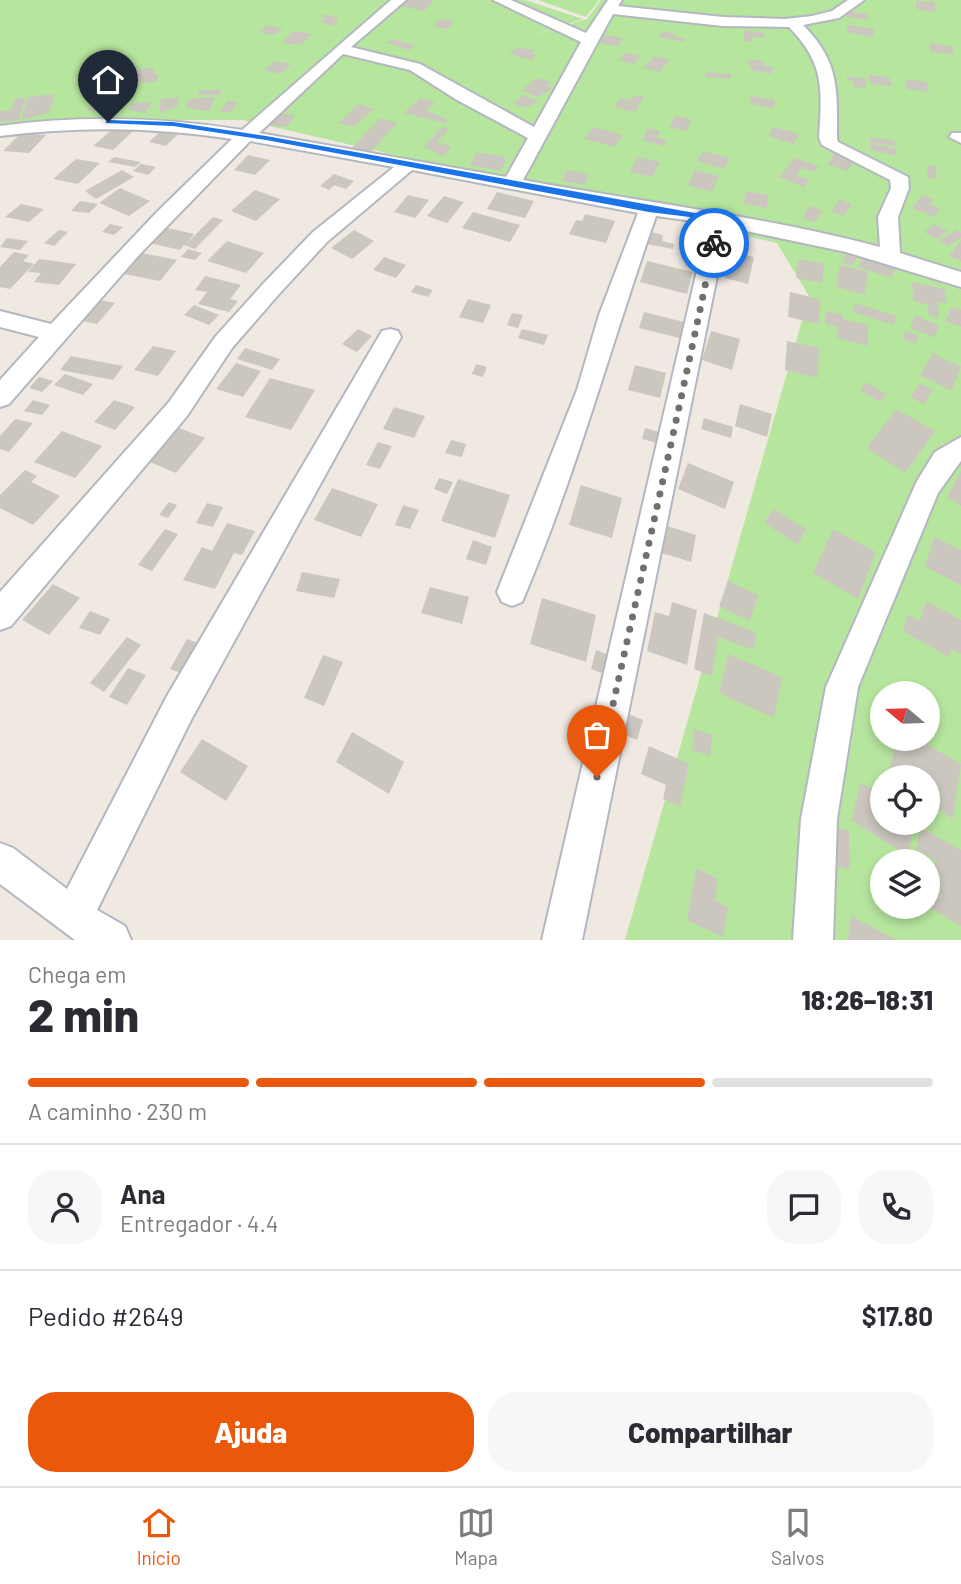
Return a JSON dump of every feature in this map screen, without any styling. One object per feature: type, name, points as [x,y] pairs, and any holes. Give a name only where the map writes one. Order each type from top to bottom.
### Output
[{"type":"street","points":[[0,397],[108,273],[245,135],[399,0]]},
{"type":"street","points":[[500,0],[589,40]]},
{"type":"street","points":[[512,183],[589,40],[612,5],[679,17],[792,22],[834,15],[857,0]]},
{"type":"street","points":[[792,22],[811,40],[825,59],[829,77],[828,138],[831,145],[899,177],[900,188],[888,217],[890,254]]},
{"type":"street","points":[[340,49],[415,67],[463,97],[539,137]]},
{"type":"street","points":[[0,153],[8,130],[133,121],[245,135],[649,209],[719,218],[890,254],[961,280]]},
{"type":"street","points":[[0,615],[178,409],[224,342],[271,289],[320,236],[408,164]]},
{"type":"street","points":[[512,592],[589,390],[610,315],[649,209]]},
{"type":"street","points":[[562,940],[650,533],[677,424],[719,218]]},
{"type":"street","points":[[0,319],[55,333]]},
{"type":"street","points":[[73,918],[179,708],[390,337]]},
{"type":"street","points":[[813,940],[819,819],[842,687],[926,489],[940,465],[952,452],[961,448]]},
{"type":"street","points":[[0,860],[73,918],[111,940]]},
{"type":"green space","points":[[0,0],[525,0],[583,19],[523,38],[587,19],[601,0],[961,0],[961,940],[625,940],[809,296],[777,243],[243,120],[54,120],[0,127]]},
{"type":"green space","points":[[538,0],[599,0],[586,17]]},
{"type":"building","points":[[406,0],[434,0],[424,11],[400,6]]},
{"type":"building","points":[[916,1],[935,2],[936,12],[916,9]]},
{"type":"building","points":[[847,11],[868,14],[868,20],[847,17]]},
{"type":"building","points":[[324,14],[339,18],[333,21],[338,23],[334,26],[321,22],[327,18],[320,17]]},
{"type":"building","points":[[440,19],[454,21],[447,29],[433,26]]},
{"type":"building","points":[[267,25],[283,28],[274,35],[259,32]]},
{"type":"building","points":[[847,25],[874,29],[874,38],[847,32]]},
{"type":"building","points":[[745,30],[764,33],[763,38],[753,37],[752,42],[743,41]]},
{"type":"building","points":[[293,31],[312,34],[301,45],[282,42]]},
{"type":"building","points":[[663,31],[686,39],[684,42],[659,37]]},
{"type":"building","points":[[604,35],[623,38],[619,46],[600,43]]},
{"type":"building","points":[[393,39],[415,46],[409,50],[387,43]]},
{"type":"building","points":[[929,43],[951,46],[954,55],[931,52]]},
{"type":"building","points":[[516,47],[535,51],[532,54],[536,55],[532,60],[509,54]]},
{"type":"building","points":[[626,52],[641,56],[634,64],[619,60]]},
{"type":"building","points":[[655,56],[670,60],[659,72],[643,68]]},
{"type":"building","points":[[748,59],[763,61],[763,65],[773,67],[772,74],[751,70]]},
{"type":"building","points":[[275,61],[291,64],[280,74],[264,70]]},
{"type":"building","points":[[155,68],[153,74],[159,74],[156,82],[131,83],[137,69]]},
{"type":"building","points":[[706,72],[731,74],[731,79],[706,77]]},
{"type":"building","points":[[868,75],[889,77],[892,86],[870,84]]},
{"type":"building","points":[[847,76],[866,79],[866,89],[854,87],[854,81],[847,80]]},
{"type":"building","points":[[537,78],[551,82],[547,86],[554,88],[538,97],[521,91]]},
{"type":"building","points":[[905,79],[927,82],[929,92],[907,89]]},
{"type":"building","points":[[121,89],[112,108],[87,111],[99,90]]},
{"type":"building","points":[[200,90],[222,90],[219,95],[197,95]]},
{"type":"building","points":[[55,94],[49,113],[21,120],[28,97]]},
{"type":"building","points":[[524,95],[539,102],[523,108],[513,103]]},
{"type":"building","points":[[635,95],[644,97],[635,112],[614,107],[620,98],[631,100]]},
{"type":"building","points":[[751,96],[775,100],[774,108],[750,104]]},
{"type":"building","points":[[26,97],[19,120],[0,122],[0,111],[11,110],[15,99]]},
{"type":"building","points":[[179,97],[177,107],[159,113],[161,99]]},
{"type":"building","points":[[215,97],[210,111],[185,108],[189,100]]},
{"type":"building","points":[[420,98],[435,102],[426,110],[448,120],[444,123],[404,113]]},
{"type":"building","points":[[227,101],[238,102],[231,112],[220,112]]},
{"type":"building","points":[[151,102],[146,113],[128,110],[132,103]]},
{"type":"building","points":[[359,104],[374,109],[353,127],[338,123]]},
{"type":"building","points":[[273,113],[295,115],[287,127],[265,125]]},
{"type":"building","points":[[676,116],[692,120],[686,131],[669,127]]},
{"type":"building","points":[[380,118],[397,123],[370,153],[352,148]]},
{"type":"building","points":[[166,126],[188,131],[180,132],[166,146],[149,142]]},
{"type":"building","points":[[115,127],[134,130],[113,150],[93,146]]},
{"type":"building","points":[[442,127],[449,129],[437,142],[452,147],[443,156],[424,147]]},
{"type":"building","points":[[594,127],[623,135],[614,147],[584,139]]},
{"type":"building","points":[[773,127],[799,134],[794,144],[768,136]]},
{"type":"building","points":[[648,128],[660,131],[657,138],[667,140],[664,146],[642,140]]},
{"type":"building","points":[[21,133],[46,135],[29,153],[3,151]]},
{"type":"building","points":[[870,137],[895,141],[895,146],[870,142]]},
{"type":"building","points":[[871,143],[897,149],[896,156],[870,150]]},
{"type":"building","points":[[703,151],[730,158],[725,169],[697,161]]},
{"type":"building","points":[[477,152],[506,159],[501,171],[470,165]]},
{"type":"building","points":[[834,153],[854,160],[848,171],[828,165]]},
{"type":"building","points":[[248,155],[270,160],[255,175],[234,170]]},
{"type":"building","points":[[114,157],[141,162],[135,167],[108,162]]},
{"type":"building","points":[[637,157],[660,162],[653,177],[630,172]]},
{"type":"building","points":[[795,158],[819,166],[814,172],[802,168],[796,175],[809,180],[804,187],[779,177]]},
{"type":"building","points":[[76,159],[100,163],[78,184],[53,179]]},
{"type":"building","points":[[141,164],[156,167],[148,175],[133,171]]},
{"type":"building","points":[[928,165],[937,167],[935,180],[926,177]]},
{"type":"building","points":[[122,170],[134,177],[96,199],[85,191]]},
{"type":"building","points":[[567,170],[589,174],[585,185],[562,181]]},
{"type":"building","points":[[695,170],[719,176],[712,192],[688,185]]},
{"type":"building","points":[[334,174],[354,181],[346,189],[334,185],[329,190],[320,186]]},
{"type":"building","points":[[120,188],[150,201],[129,216],[99,203]]},
{"type":"building","points":[[255,190],[280,199],[256,221],[231,211]]},
{"type":"building","points":[[745,191],[768,195],[767,208],[744,204]]},
{"type":"building","points":[[497,192],[534,201],[525,218],[487,209]]},
{"type":"building","points":[[408,195],[429,200],[415,218],[394,212]]},
{"type":"building","points":[[922,195],[933,199],[930,204],[940,208],[934,217],[912,208]]},
{"type":"building","points":[[444,196],[464,202],[447,223],[427,216]]},
{"type":"building","points":[[840,199],[852,204],[843,216],[831,211]]},
{"type":"building","points":[[80,201],[98,204],[89,213],[71,211]]},
{"type":"building","points":[[21,204],[44,209],[29,222],[5,217]]},
{"type":"building","points":[[810,206],[822,210],[815,222],[802,218]]},
{"type":"building","points":[[473,212],[520,225],[510,242],[462,228]]},
{"type":"building","points":[[585,214],[615,221],[606,243],[569,234],[576,220],[582,221]]},
{"type":"building","points":[[213,217],[223,220],[195,249],[184,245],[180,250],[145,242],[160,226],[194,234],[186,244]]},
{"type":"building","points":[[110,224],[123,227],[114,235],[102,232]]},
{"type":"building","points":[[934,224],[947,231],[937,239],[924,232]]},
{"type":"building","points":[[59,230],[68,232],[54,246],[44,243]]},
{"type":"building","points":[[354,230],[374,241],[352,259],[331,248]]},
{"type":"building","points":[[956,230],[961,233],[961,238],[948,246],[939,240]]},
{"type":"building","points":[[651,232],[663,235],[662,241],[674,244],[673,249],[647,244]]},
{"type":"building","points":[[7,238],[28,241],[20,250],[0,247]]},
{"type":"building","points":[[961,240],[961,261],[949,256]]},
{"type":"building","points":[[227,241],[264,253],[246,273],[207,261]]},
{"type":"building","points":[[188,249],[202,253],[195,260],[181,257]]},
{"type":"building","points":[[848,249],[858,252],[853,266],[842,262]]},
{"type":"building","points":[[725,250],[754,257],[748,284],[725,278],[730,259],[723,257]]},
{"type":"building","points":[[14,252],[29,255],[23,261],[34,264],[10,289],[0,287],[0,267]]},
{"type":"building","points":[[137,252],[177,260],[160,281],[119,273]]},
{"type":"building","points":[[863,254],[896,265],[892,278],[858,267]]},
{"type":"building","points":[[384,257],[406,265],[396,278],[373,270]]},
{"type":"building","points":[[39,259],[76,264],[59,285],[34,282],[41,273],[28,272]]},
{"type":"building","points":[[798,259],[824,264],[822,283],[796,278]]},
{"type":"building","points":[[647,261],[693,272],[687,294],[640,282]]},
{"type":"building","points":[[840,265],[868,272],[865,295],[836,287]]},
{"type":"building","points":[[205,276],[241,285],[230,299],[238,301],[229,312],[198,304],[207,292],[195,290]]},
{"type":"building","points":[[912,282],[945,289],[946,304],[937,302],[939,318],[929,315],[928,305],[913,301]]},
{"type":"building","points":[[416,285],[433,290],[428,297],[411,292]]},
{"type":"building","points":[[790,292],[820,299],[819,324],[788,317]]},
{"type":"building","points":[[95,299],[115,303],[97,324],[77,320]]},
{"type":"building","points":[[468,299],[491,305],[483,323],[459,317]]},
{"type":"building","points":[[855,303],[896,316],[894,325],[853,312]]},
{"type":"building","points":[[194,305],[219,315],[209,325],[184,315]]},
{"type":"building","points":[[951,307],[961,310],[961,327],[946,321]]},
{"type":"building","points":[[826,311],[843,315],[843,319],[868,325],[868,346],[837,338],[838,327],[825,324]]},
{"type":"building","points":[[644,312],[692,324],[688,340],[639,328]]},
{"type":"building","points":[[512,313],[523,315],[518,328],[507,325]]},
{"type":"building","points":[[915,316],[939,325],[935,338],[910,328]]},
{"type":"building","points":[[358,329],[372,336],[357,352],[342,344]]},
{"type":"building","points":[[522,329],[548,335],[544,345],[518,338]]},
{"type":"building","points":[[711,331],[740,339],[732,370],[702,360]]},
{"type":"building","points":[[905,331],[918,335],[916,344],[903,339]]},
{"type":"building","points":[[787,341],[819,348],[818,378],[785,370]]},
{"type":"building","points":[[153,346],[176,351],[158,376],[134,370]]},
{"type":"building","points":[[245,348],[280,359],[272,370],[237,359]]},
{"type":"building","points":[[933,353],[961,367],[951,391],[920,375]]},
{"type":"building","points":[[71,356],[123,366],[113,380],[60,370]]},
{"type":"building","points":[[236,363],[261,371],[243,397],[216,389]]},
{"type":"building","points":[[476,364],[487,367],[483,377],[472,374]]},
{"type":"building","points":[[635,365],[666,373],[660,398],[628,390]]},
{"type":"building","points":[[65,374],[93,384],[83,395],[54,385]]},
{"type":"building","points":[[39,377],[53,381],[42,392],[29,388]]},
{"type":"building","points":[[270,378],[315,390],[291,430],[245,417]]},
{"type":"building","points":[[866,382],[886,394],[880,402],[860,390]]},
{"type":"building","points":[[920,383],[933,390],[924,404],[910,397]]},
{"type":"building","points":[[33,400],[50,405],[42,415],[24,411]]},
{"type":"building","points":[[114,400],[135,407],[115,430],[94,422]]},
{"type":"building","points":[[740,404],[772,414],[767,437],[735,426]]},
{"type":"building","points":[[394,407],[425,416],[414,438],[383,429]]},
{"type":"building","points":[[896,409],[935,431],[905,473],[867,448]]},
{"type":"building","points":[[704,418],[733,427],[731,438],[701,429]]},
{"type":"building","points":[[15,419],[33,423],[9,452],[0,449],[0,436]]},
{"type":"building","points":[[179,428],[205,438],[176,473],[150,462]]},
{"type":"building","points":[[645,428],[663,433],[661,444],[642,439]]},
{"type":"building","points":[[62,431],[102,446],[75,478],[34,462]]},
{"type":"building","points":[[451,440],[466,444],[462,457],[445,453]]},
{"type":"building","points":[[378,442],[392,446],[380,469],[366,465]]},
{"type":"building","points":[[688,463],[734,482],[725,509],[678,489]]},
{"type":"building","points":[[25,470],[37,476],[31,482],[60,496],[33,525],[0,508],[0,495]]},
{"type":"building","points":[[961,471],[961,506],[947,497]]},
{"type":"building","points":[[439,478],[453,482],[447,494],[434,489]]},
{"type":"building","points":[[458,479],[510,495],[495,538],[441,521]]},
{"type":"building","points":[[581,485],[622,498],[612,538],[569,525]]},
{"type":"building","points":[[332,488],[378,504],[361,537],[314,520]]},
{"type":"building","points":[[169,502],[177,505],[168,518],[159,515]]},
{"type":"building","points":[[207,503],[223,507],[213,527],[196,523]]},
{"type":"building","points":[[403,505],[419,510],[410,529],[395,525]]},
{"type":"building","points":[[773,509],[806,529],[798,544],[764,523]]},
{"type":"building","points":[[227,523],[255,531],[242,555],[234,553],[215,589],[183,580],[202,547],[212,551]]},
{"type":"building","points":[[657,523],[696,535],[691,562],[652,550]]},
{"type":"building","points":[[165,529],[178,534],[152,571],[138,565]]},
{"type":"building","points":[[833,529],[876,552],[858,599],[813,573]]},
{"type":"building","points":[[934,537],[961,550],[961,585],[925,567]]},
{"type":"building","points":[[473,540],[492,547],[486,565],[466,559]]},
{"type":"building","points":[[302,572],[340,579],[334,598],[296,591]]},
{"type":"building","points":[[728,581],[758,595],[750,621],[719,606]]},
{"type":"building","points":[[53,584],[80,598],[49,635],[22,620]]},
{"type":"building","points":[[430,587],[469,597],[462,624],[421,613]]},
{"type":"building","points":[[542,598],[596,615],[586,662],[530,644]]},
{"type":"building","points":[[926,601],[961,620],[961,654],[951,649],[949,657],[903,631],[908,614],[920,621]]},
{"type":"building","points":[[672,602],[697,610],[687,665],[647,651],[655,612],[669,616]]},
{"type":"building","points":[[90,611],[110,619],[100,635],[79,628]]},
{"type":"building","points":[[704,613],[756,632],[754,650],[718,637],[712,676],[694,669]]},
{"type":"building","points":[[127,637],[141,645],[104,692],[90,683]]},
{"type":"building","points":[[187,639],[198,643],[181,673],[170,669]]},
{"type":"building","points":[[596,650],[615,657],[610,676],[591,669]]},
{"type":"building","points":[[728,654],[782,677],[774,718],[719,693]]},
{"type":"building","points":[[323,655],[343,662],[324,706],[304,698]]},
{"type":"building","points":[[128,668],[146,675],[127,705],[109,697]]},
{"type":"building","points":[[617,709],[643,720],[637,740],[611,729]]},
{"type":"building","points":[[694,729],[712,735],[710,756],[692,750]]},
{"type":"building","points":[[352,732],[404,762],[389,794],[336,762]]},
{"type":"building","points":[[202,739],[248,766],[226,801],[180,772]]},
{"type":"building","points":[[649,746],[689,764],[680,807],[663,799],[666,785],[641,774]]},
{"type":"building","points":[[894,751],[938,751],[961,764],[953,819],[940,811],[940,765],[891,765]]},
{"type":"building","points":[[861,782],[870,788],[870,832],[851,820]]},
{"type":"building","points":[[827,825],[849,831],[850,870],[826,863]]},
{"type":"building","points":[[875,835],[912,835],[909,849],[897,849]]},
{"type":"building","points":[[919,835],[934,835],[961,850],[961,926],[940,914],[940,849],[916,849]]},
{"type":"building","points":[[696,868],[718,879],[715,901],[728,907],[723,937],[687,920]]},
{"type":"building","points":[[851,916],[896,940],[848,940]]},
{"type":"way so far","points":[[597,777],[650,533],[677,424],[714,243]]},
{"type":"route","points":[[108,122],[173,124],[266,138],[649,209],[719,218],[714,243]]}]
